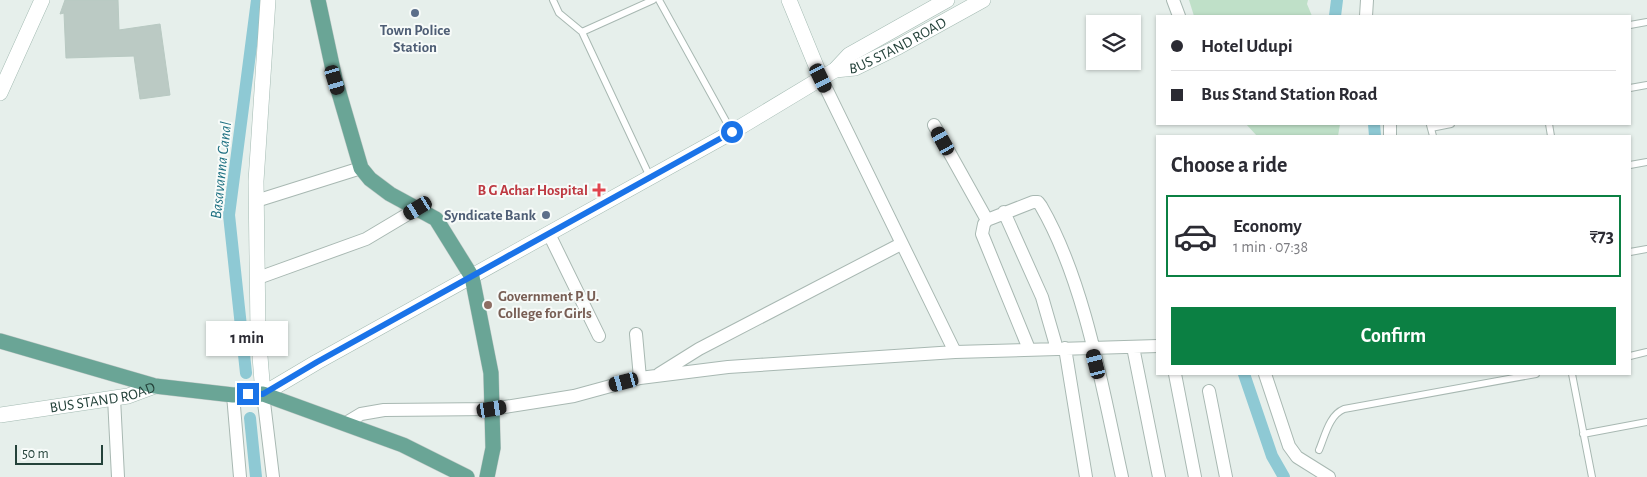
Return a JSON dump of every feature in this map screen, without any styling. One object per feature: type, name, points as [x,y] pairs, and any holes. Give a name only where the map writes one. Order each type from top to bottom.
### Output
[{"type":"main road","points":[[0,93],[42,0]]},
{"type":"main road","points":[[268,0],[256,201],[258,331],[263,394],[403,445],[467,477]]},
{"type":"main road","points":[[318,0],[335,80],[361,168],[370,179],[390,194],[436,219],[472,277],[491,373],[493,448],[487,477]]},
{"type":"main road","name":"BUS STAND ROAD","points":[[0,416],[128,396],[156,386],[233,395],[263,394],[317,362],[732,132],[836,70],[849,55],[947,0]]},
{"type":"main road","name":"BUS STAND ROAD","points":[[836,70],[855,68],[864,64],[983,0]]},
{"type":"main road","points":[[790,4],[821,78]]},
{"type":"main road","points":[[0,341],[156,386]]},
{"type":"street","points":[[1173,0],[1179,15]]},
{"type":"street","points":[[1366,0],[1366,15]]},
{"type":"street","points":[[821,78],[955,352]]},
{"type":"street","points":[[934,125],[987,220]]},
{"type":"street","points":[[256,201],[361,168]]},
{"type":"street","points":[[1030,349],[985,243],[983,229],[987,220],[1028,202],[1038,202],[1066,256],[1092,348],[1122,477]]},
{"type":"street","points":[[258,278],[366,238],[418,208]]},
{"type":"street","points":[[1004,212],[1042,297],[1061,348],[1086,477]]},
{"type":"street","points":[[549,234],[599,336]]},
{"type":"street","points":[[655,376],[699,349],[901,244]]},
{"type":"street","points":[[636,334],[640,378]]},
{"type":"street","points":[[346,423],[361,414],[384,410],[492,409],[574,396],[640,378],[697,371],[955,352],[1156,346]]},
{"type":"street","points":[[1133,347],[1159,477]]},
{"type":"street","points":[[697,371],[699,349]]},
{"type":"street","points":[[1175,375],[1195,477]]},
{"type":"street","points":[[1265,375],[1288,446],[1297,457],[1329,477]]},
{"type":"street","points":[[1209,391],[1226,477]]},
{"type":"street","points":[[263,394],[273,477]]},
{"type":"street","points":[[233,395],[240,477]]},
{"type":"street","points":[[114,398],[118,477]]},
{"type":"lane","points":[[553,0],[559,13],[582,32],[650,178]]},
{"type":"lane","points":[[582,32],[653,0]]},
{"type":"lane","points":[[659,0],[732,132]]},
{"type":"lane","points":[[1631,25],[1647,22]]},
{"type":"lane","points":[[1631,88],[1647,85]]},
{"type":"lane","points":[[1631,165],[1647,162]]},
{"type":"lane","points":[[1631,252],[1647,249]]},
{"type":"lane","points":[[1631,356],[1647,352]]},
{"type":"lane","points":[[1319,450],[1332,419],[1338,411],[1531,375]]},
{"type":"lane","points":[[1572,375],[1592,477]]},
{"type":"lane","points":[[1584,434],[1647,422]]},
{"type":"green space","points":[[1189,0],[1308,0],[1307,4],[1312,15],[1194,15]]},
{"type":"green space","points":[[1247,125],[1340,125],[1338,135],[1256,135]]},
{"type":"building","points":[[65,0],[118,0],[119,30],[160,24],[170,95],[140,99],[134,56],[66,58],[64,13],[60,14]]},
{"type":"waterway","name":"Basavanna Canal","points":[[246,373],[229,215],[257,0]]},
{"type":"waterway","points":[[1335,15],[1337,0]]},
{"type":"waterway","points":[[1374,125],[1375,135]]},
{"type":"waterway","points":[[1244,375],[1272,456],[1284,477]]},
{"type":"waterway","name":"Basavanna Canal","points":[[250,418],[256,477]]},
{"type":"place","name":"Town Police Station","points":[[415,13]]},
{"type":"place","name":"B G Achar Hospital","points":[[599,190]]},
{"type":"place","name":"Syndicate Bank","points":[[546,215]]},
{"type":"place","name":"Government P. U. College for Girls","points":[[488,305]]},
{"type":"route","points":[[248,394],[263,394],[317,362],[732,132]]}]
